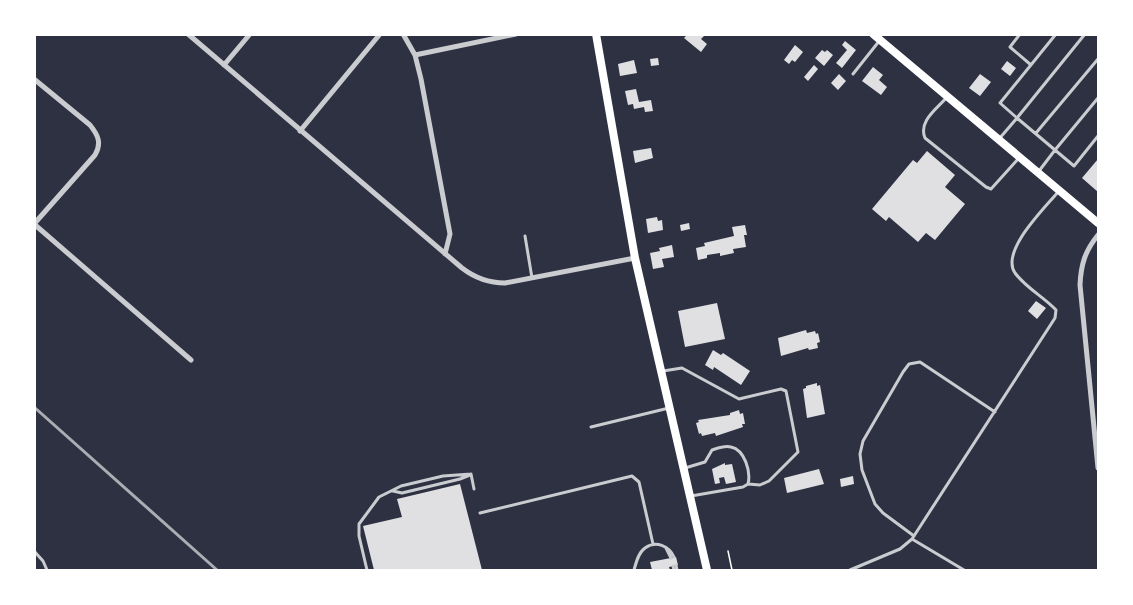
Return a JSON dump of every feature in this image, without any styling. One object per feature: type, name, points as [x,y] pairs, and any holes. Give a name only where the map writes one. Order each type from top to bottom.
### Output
[{"type":"main road","points":[[596,34],[636,258],[708,570]]},
{"type":"main road","points":[[877,37],[1098,223]]},
{"type":"street","points":[[188,34],[469,273],[486,281],[505,283],[636,258]]},
{"type":"street","points":[[224,65],[250,34]]},
{"type":"street","points":[[300,131],[380,34]]},
{"type":"street","points":[[403,34],[415,55],[421,79],[450,234],[445,254]]},
{"type":"street","points":[[415,55],[516,34]]},
{"type":"street","points":[[34,79],[90,125],[97,134],[99,142],[95,155],[34,224],[191,360]]},
{"type":"street","points":[[1098,235],[1085,255],[1080,276],[1096,400],[1098,468]]},
{"type":"lane","points":[[784,34],[801,34]]},
{"type":"lane","points":[[1020,34],[1010,46],[1031,65]]},
{"type":"lane","points":[[1056,34],[1000,103],[1074,166],[1098,136]]},
{"type":"lane","points":[[999,139],[1085,34]]},
{"type":"lane","points":[[853,74],[877,37]]},
{"type":"lane","points":[[1035,133],[1098,59]]},
{"type":"lane","points":[[947,96],[925,121],[922,131],[925,138],[991,189],[1021,157]]},
{"type":"lane","points":[[1037,172],[1098,98]]},
{"type":"lane","points":[[850,570],[900,549],[913,538],[1057,315],[1056,310],[1022,280],[1011,264],[1018,243],[1059,190]]},
{"type":"lane","points":[[525,236],[532,278]]},
{"type":"lane","points":[[964,570],[913,538],[883,513],[875,504],[862,470],[860,454],[863,441],[909,364],[920,362],[995,412]]},
{"type":"lane","points":[[663,371],[682,368],[739,399],[781,389],[786,391],[798,452],[769,482],[691,496]]},
{"type":"lane","points":[[591,427],[671,408]]},
{"type":"lane","points":[[685,468],[705,462],[712,450],[730,447],[738,450],[744,458],[749,477],[748,484]]},
{"type":"lane","points":[[471,474],[474,489]]},
{"type":"lane","points":[[393,491],[402,493],[460,479],[471,474]]},
{"type":"lane","points":[[368,570],[359,537],[359,524],[379,497],[401,486],[443,476],[471,474]]},
{"type":"lane","points":[[480,513],[632,476],[639,482],[653,544]]},
{"type":"lane","points":[[634,570],[644,549],[653,544],[665,547],[671,552],[672,558]]},
{"type":"lane","points":[[34,551],[47,570]]},
{"type":"path","points":[[728,550],[732,570]]},
{"type":"building","points":[[688,34],[704,36],[701,39],[707,44],[701,52],[684,38]]},
{"type":"building","points":[[845,41],[856,50],[842,68],[836,63],[847,50],[842,45]]},
{"type":"building","points":[[795,45],[803,52],[795,62],[792,60],[789,64],[784,60]]},
{"type":"building","points":[[822,50],[825,52],[827,50],[833,55],[824,66],[815,58]]},
{"type":"building","points":[[658,58],[659,65],[651,66],[650,59]]},
{"type":"building","points":[[634,60],[637,73],[620,76],[618,64]]},
{"type":"building","points":[[1007,61],[1016,68],[1010,76],[1001,69]]},
{"type":"building","points":[[814,65],[818,69],[808,81],[804,77]]},
{"type":"building","points":[[873,67],[883,75],[879,80],[887,87],[881,95],[862,81]]},
{"type":"building","points":[[839,74],[846,81],[838,90],[831,83]]},
{"type":"building","points":[[980,74],[991,82],[980,96],[969,88]]},
{"type":"building","points":[[636,89],[639,102],[651,100],[653,111],[645,112],[644,107],[634,109],[633,104],[628,105],[625,91]]},
{"type":"building","points":[[651,148],[653,158],[635,163],[633,151]]},
{"type":"building","points":[[927,151],[955,175],[945,187],[965,204],[935,240],[926,233],[918,242],[889,217],[886,221],[872,209],[913,160],[917,163]]},
{"type":"building","points":[[1098,159],[1098,192],[1082,178]]},
{"type":"building","points":[[657,217],[658,221],[662,220],[663,230],[648,233],[646,219]]},
{"type":"building","points":[[689,223],[690,229],[681,231],[680,225]]},
{"type":"building","points":[[745,225],[746,247],[733,249],[734,253],[720,256],[720,253],[707,255],[707,258],[698,260],[696,248],[705,246],[704,243],[734,236],[732,227]]},
{"type":"building","points":[[672,245],[674,257],[662,259],[664,267],[653,269],[650,253]]},
{"type":"building","points":[[1036,301],[1046,308],[1037,319],[1028,311]]},
{"type":"building","points":[[717,303],[725,339],[685,347],[678,311]]},
{"type":"building","points":[[806,330],[807,333],[815,331],[816,334],[818,333],[820,342],[817,343],[818,348],[809,350],[808,348],[781,356],[778,338]]},
{"type":"building","points":[[713,350],[721,355],[723,353],[750,371],[741,385],[714,367],[713,370],[705,365]]},
{"type":"building","points":[[817,383],[817,386],[820,385],[825,414],[807,418],[803,389]]},
{"type":"building","points":[[739,410],[740,414],[743,413],[745,424],[742,424],[743,427],[716,436],[715,433],[702,436],[701,433],[699,434],[696,423],[699,422],[698,420],[730,415]]},
{"type":"building","points":[[725,463],[725,465],[732,464],[736,482],[726,484],[724,477],[719,478],[720,483],[715,484],[712,469]]},
{"type":"building","points":[[819,469],[824,484],[787,493],[784,478]]},
{"type":"building","points":[[853,476],[854,484],[841,487],[840,479]]},
{"type":"building","points":[[460,484],[482,570],[374,570],[363,526],[402,517],[397,499]]},
{"type":"building","points":[[676,557],[678,565],[669,567],[670,570],[652,570],[650,562]]},
{"type":"railway","points":[[34,407],[217,570]]}]
